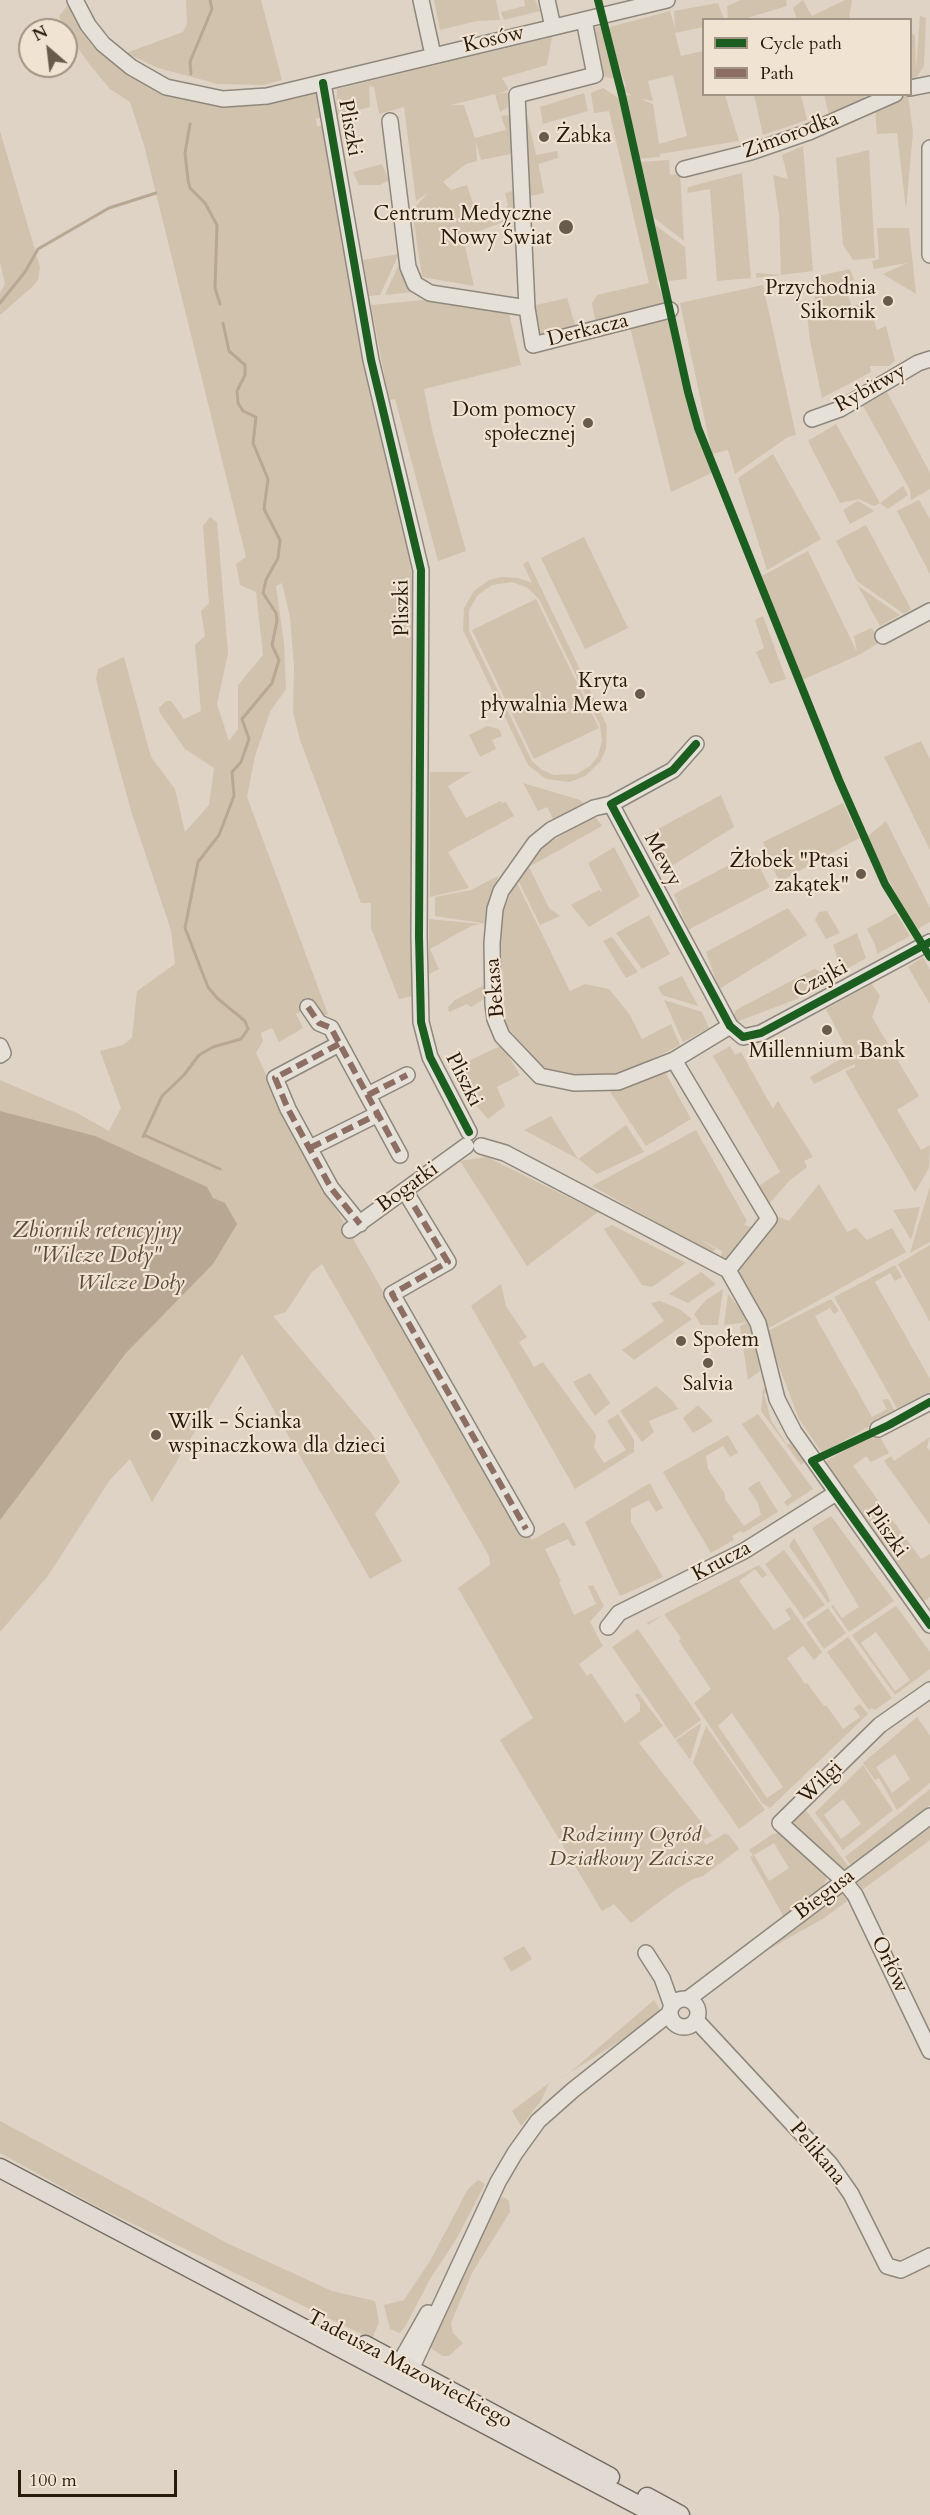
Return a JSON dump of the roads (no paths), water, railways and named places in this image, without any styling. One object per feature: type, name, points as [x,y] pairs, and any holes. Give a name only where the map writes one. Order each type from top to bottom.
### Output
[{"type":"main road","name":"Tadeusza Mazowieckiego","points":[[0,2168],[132,2237],[189,2270],[403,2372],[680,2515]]},
{"type":"main road","name":"Tadeusza Mazowieckiego","points":[[403,2372],[657,2515]]},
{"type":"street","name":"Kosów","points":[[75,0],[88,25],[103,44],[131,67],[166,87],[204,97],[235,99],[267,96],[667,0]]},
{"type":"street","points":[[421,0],[433,55]]},
{"type":"street","points":[[547,0],[553,27]]},
{"type":"street","name":"Derkacza","points":[[584,20],[595,75],[517,95],[528,308],[533,345],[670,310]]},
{"type":"street","name":"Pliszki","points":[[323,83],[371,360],[421,570],[419,936],[421,1022],[435,1067],[472,1141]]},
{"type":"street","points":[[912,88],[930,84]]},
{"type":"street","name":"Zimorodka","points":[[684,169],[725,159],[809,132],[890,96]]},
{"type":"street","name":"Pliszki","points":[[390,121],[408,267],[415,284],[430,293],[528,308]]},
{"type":"street","points":[[930,148],[930,255]]},
{"type":"street","name":"Rybitwy","points":[[812,420],[840,409],[930,358]]},
{"type":"street","points":[[884,636],[930,611]]},
{"type":"street","points":[[611,804],[674,770],[696,744]]},
{"type":"street","name":"Mewy","points":[[611,804],[730,1026]]},
{"type":"street","name":"Bekasa","points":[[611,804],[594,808],[550,830],[535,843],[501,891],[493,924],[495,1019],[502,1036],[540,1076],[574,1083],[618,1083],[674,1060],[730,1026]]},
{"type":"street","name":"Czajki","points":[[730,1026],[743,1037],[760,1033],[930,942]]},
{"type":"street","points":[[308,1008],[319,1023],[331,1028],[400,1155]]},
{"type":"street","points":[[339,1044],[275,1078],[288,1109],[310,1148],[378,1114]]},
{"type":"street","points":[[472,1141],[505,1153],[728,1270],[769,1219],[674,1060]]},
{"type":"street","points":[[368,1095],[407,1075]]},
{"type":"street","name":"Bogatki","points":[[310,1148],[355,1227],[472,1141]]},
{"type":"street","points":[[405,1191],[448,1262],[392,1294],[526,1529]]},
{"type":"street","name":"Pliszki","points":[[728,1270],[759,1323],[782,1407],[812,1461],[930,1625]]},
{"type":"street","points":[[878,1429],[930,1402]]},
{"type":"street","name":"Krucza","points":[[608,1628],[619,1613],[744,1551],[836,1493]]},
{"type":"street","name":"Wilgi","points":[[844,1881],[780,1823],[880,1725],[930,1690]]},
{"type":"street","name":"Biegusa","points":[[403,2372],[498,2182],[538,2121],[632,2042],[683,2010],[722,1975],[930,1816]]},
{"type":"street","name":"Orłów","points":[[844,1881],[855,1895],[930,2050]]},
{"type":"street","name":"Pelikana","points":[[646,1953],[683,2010],[830,2164],[851,2194],[887,2266],[901,2270],[930,2256]]},
{"type":"water","name":"Zbiornik retencyjny \"Wilcze Doły\"","points":[[0,1111],[95,1136],[207,1187],[213,1198],[225,1203],[237,1224],[213,1264],[126,1353],[0,1520]]},
{"type":"waterway","points":[[191,74],[190,62],[212,9],[210,0]]},
{"type":"waterway","points":[[190,124],[185,153],[188,180],[190,188],[205,203],[217,225],[215,288],[220,304]]},
{"type":"waterway","points":[[0,303],[25,272],[38,249],[109,208],[156,193]]},
{"type":"waterway","points":[[143,1137],[162,1096],[184,1075],[199,1055],[213,1047],[241,1039],[248,1029],[245,1021],[217,998],[208,987],[185,928],[198,862],[219,835],[234,796],[232,772],[241,762],[249,739],[242,719],[272,683],[279,660],[272,645],[277,621],[276,613],[263,593],[266,580],[278,558],[280,540],[264,509],[268,479],[253,443],[256,417],[243,411],[238,403],[237,391],[245,375],[245,365],[229,351],[223,323]]},
{"type":"waterway","points":[[144,1135],[220,1169]]},
{"type":"place","name":"Żabka","points":[[544,137]]},
{"type":"place","name":"Centrum Medyczne Nowy Świat","points":[[566,227]]},
{"type":"place","name":"Przychodnia Sikornik","points":[[888,301]]},
{"type":"place","name":"Dom pomocy społecznej","points":[[588,423]]},
{"type":"place","name":"Kryta pływalnia Mewa","points":[[640,694]]},
{"type":"place","name":"Żłobek \"Ptasi zakątek\"","points":[[861,874]]},
{"type":"place","name":"Millennium Bank","points":[[827,1030]]},
{"type":"place","name":"Społem","points":[[681,1341]]},
{"type":"place","name":"Salvia","points":[[708,1363]]},
{"type":"place","name":"Wilk - Ścianka wspinaczkowa dla dzieci","points":[[156,1435]]},
{"type":"park label","name":"Wilcze Doły","points":[[131,1284]]},
{"type":"park label","name":"Rodzinny Ogród Działkowy Zacisze","points":[[631,1848]]}]
